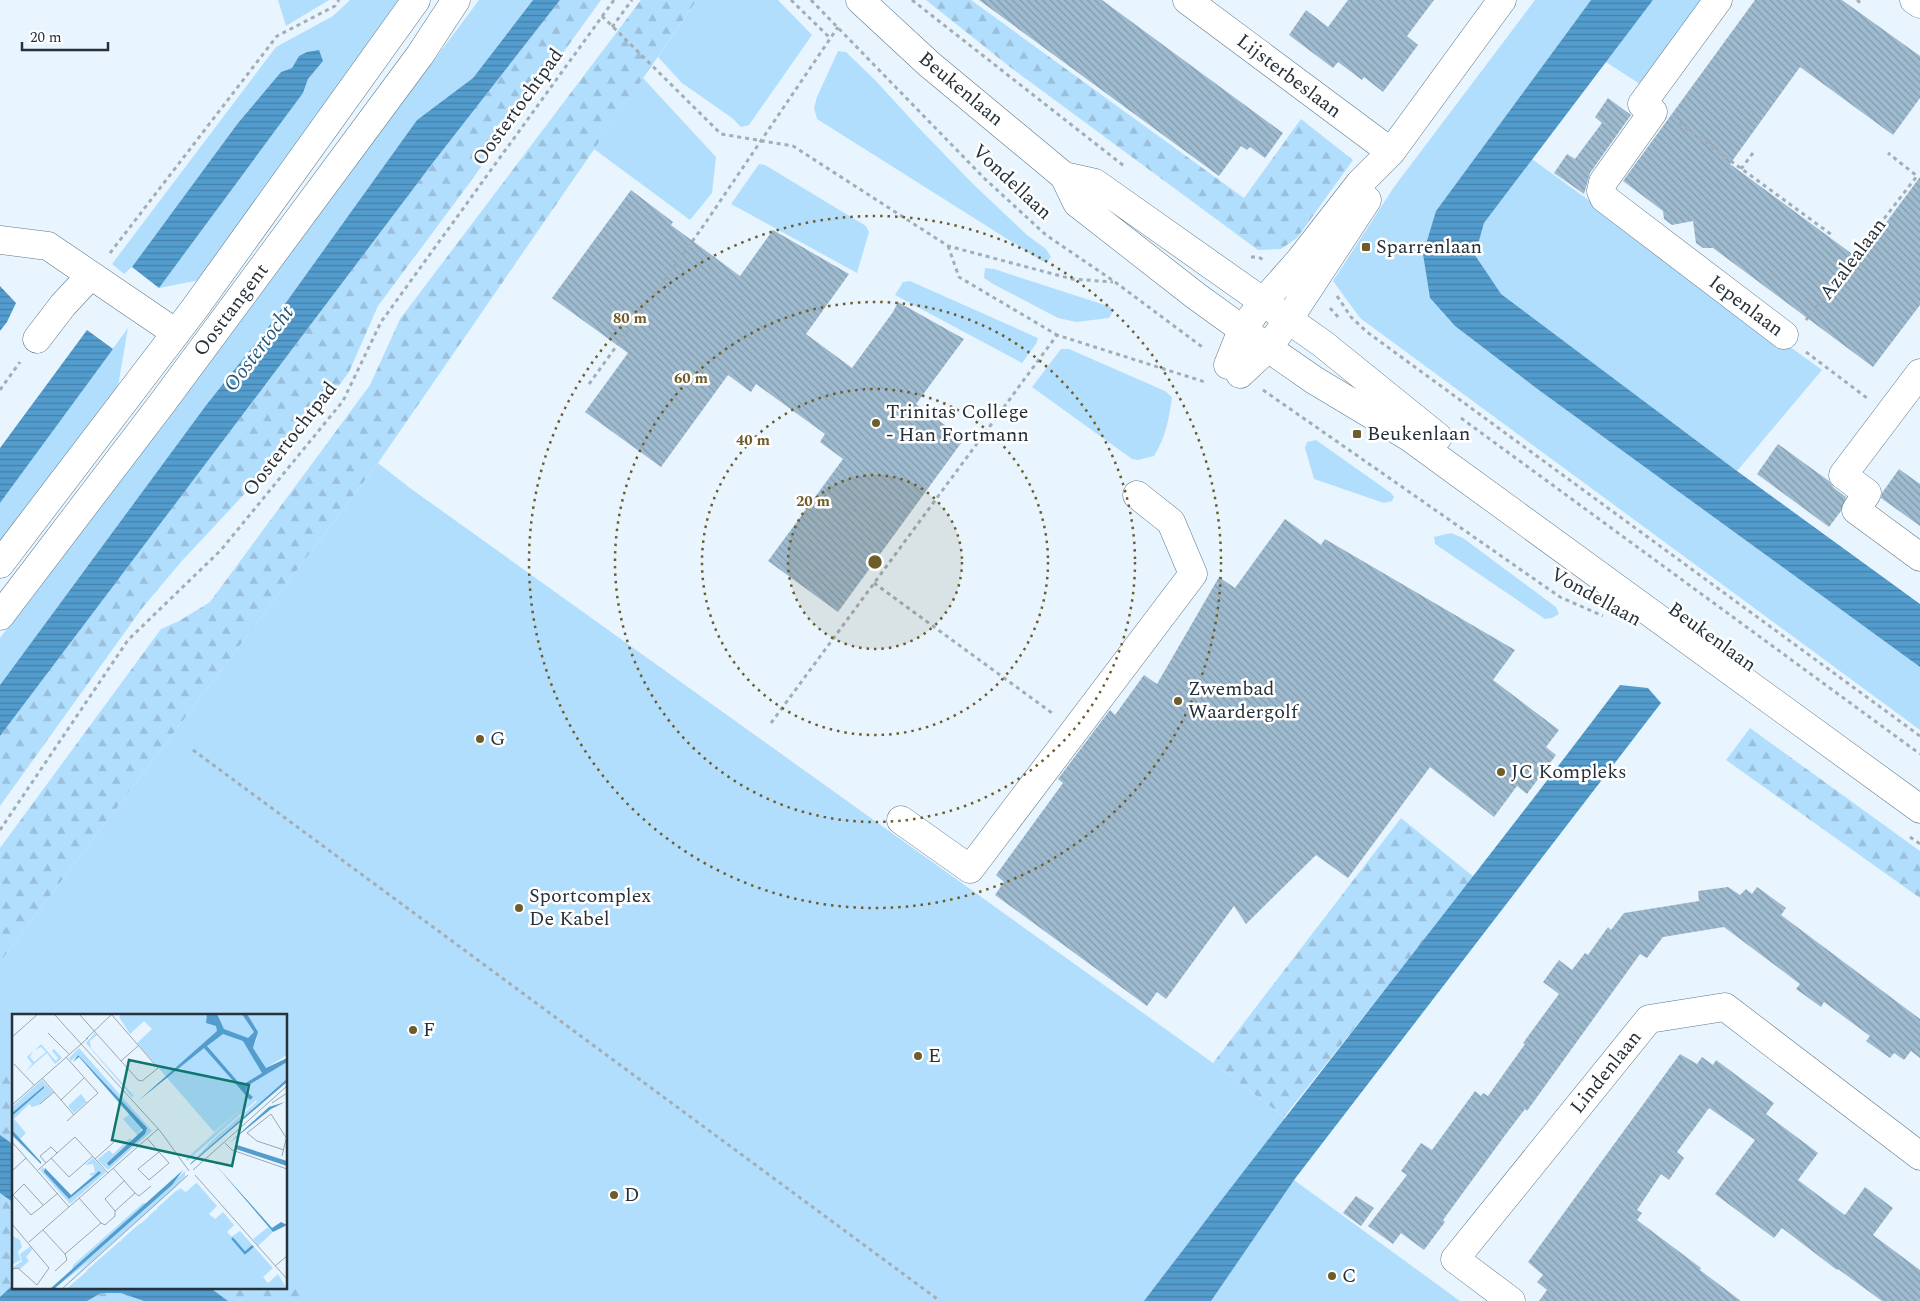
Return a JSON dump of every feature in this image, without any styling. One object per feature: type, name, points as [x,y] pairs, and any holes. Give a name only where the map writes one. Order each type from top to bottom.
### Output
[{"type":"street","name":"Oosttangent","points":[[0,564],[176,333],[416,0]]},
{"type":"street","name":"Oosttangent","points":[[0,616],[163,402],[420,55],[456,0]]},
{"type":"street","name":"Beukenlaan","points":[[860,0],[929,64],[1064,176],[1077,203],[1242,330],[1314,380],[1409,437],[1920,809]]},
{"type":"street","name":"Lijsterbeslaan","points":[[1186,0],[1391,152]]},
{"type":"street","points":[[1230,373],[1242,330],[1360,183],[1391,152],[1502,0]]},
{"type":"street","points":[[1653,112],[1642,104],[1718,0]]},
{"type":"street","points":[[1914,0],[1920,4]]},
{"type":"street","name":"Iepenlaan","points":[[1653,112],[1602,182],[1601,191],[1604,198],[1784,335]]},
{"type":"street","points":[[1230,373],[1268,348],[1367,199],[1391,152]]},
{"type":"street","name":"Beukenlaan","points":[[1064,176],[1095,183],[1322,344],[1426,428],[1920,789]]},
{"type":"street","points":[[0,240],[48,246],[176,333]]},
{"type":"street","points":[[37,339],[63,305],[90,276]]},
{"type":"street","points":[[1920,373],[1843,476],[1867,493],[1856,510],[1920,557]]},
{"type":"street","points":[[901,820],[970,869],[1193,574],[1171,522],[1137,495]]},
{"type":"street","name":"Lindenlaan","points":[[1511,1301],[1455,1259],[1649,1020],[1726,1007],[1920,1156]]},
{"type":"path","points":[[90,276],[120,242],[277,36],[335,6],[340,0]]},
{"type":"path","name":"Oostertochtpad","points":[[0,830],[128,640],[221,550],[343,401],[381,322],[614,0]]},
{"type":"path","points":[[612,26],[632,0]]},
{"type":"path","points":[[791,0],[830,38]]},
{"type":"path","name":"Vondellaan","points":[[811,0],[984,178],[1046,235],[1115,282],[1230,373],[1560,596],[1605,617]]},
{"type":"path","points":[[912,0],[1125,166]]},
{"type":"path","points":[[1856,0],[1862,4]]},
{"type":"path","points":[[602,16],[721,134],[793,146],[948,246],[1072,278],[1115,282]]},
{"type":"path","points":[[589,384],[704,224],[838,27]]},
{"type":"path","points":[[1653,112],[1664,112],[1832,235]]},
{"type":"path","points":[[1741,169],[1753,153]]},
{"type":"path","name":"Azalealaan","points":[[1784,335],[1800,329],[1916,176],[1888,153]]},
{"type":"path","points":[[948,246],[959,276],[1057,335],[1230,373]]},
{"type":"path","points":[[1249,257],[1258,257],[1268,263]]},
{"type":"path","points":[[1336,293],[1351,317],[1367,332],[1920,736]]},
{"type":"path","points":[[1328,305],[1344,324]]},
{"type":"path","points":[[771,723],[1057,335]]},
{"type":"path","name":"Iepenlaan","points":[[1784,335],[1888,415]]},
{"type":"path","points":[[0,390],[37,339]]},
{"type":"path","points":[[1458,416],[1920,754]]},
{"type":"path","points":[[874,583],[1075,729]]},
{"type":"path","points":[[193,750],[940,1301]]},
{"type":"path","points":[[1904,832],[1920,844]]},
{"type":"green space","points":[[278,0],[329,0],[286,26]]},
{"type":"green space","points":[[350,0],[398,0],[200,280],[159,288],[303,93],[308,79],[323,61],[299,56],[292,68],[281,72],[238,123],[132,267],[124,274],[112,264],[276,47],[333,16]]},
{"type":"green space","points":[[479,0],[533,0],[473,78],[417,120],[267,329],[207,404],[0,685],[0,638],[367,146]]},
{"type":"green space","points":[[560,0],[601,0],[378,306],[349,372],[316,417],[181,562],[143,607],[0,806],[0,736],[435,160]]},
{"type":"green space","points":[[641,0],[697,0],[378,463],[0,962],[0,848],[161,629],[179,621],[210,602],[370,385],[400,319]]},
{"type":"green space","points":[[697,0],[778,0],[812,35],[749,125],[741,127],[732,118],[682,83],[658,57]]},
{"type":"green space","points":[[926,0],[971,0],[1244,198],[1301,119],[1353,160],[1297,238],[1281,249],[1258,250],[1010,67]]},
{"type":"green space","points":[[1535,0],[1591,0],[1436,211],[1430,298],[1455,326],[1536,388],[1920,667],[1920,730],[1360,318],[1333,281],[1394,187]]},
{"type":"green space","points":[[1653,0],[1720,0],[1652,92],[1606,62]]},
{"type":"green space","points":[[838,51],[846,52],[876,81],[972,183],[1027,235],[1046,249],[1051,257],[1048,261],[1042,261],[817,119],[814,108],[817,97]]},
{"type":"green space","points":[[643,78],[716,157],[712,193],[690,220],[594,149]]},
{"type":"green space","points":[[1532,159],[1822,370],[1737,471],[1500,294],[1475,254],[1484,223]]},
{"type":"green space","points":[[759,164],[765,165],[866,226],[869,232],[857,273],[731,204]]},
{"type":"green space","points":[[985,268],[994,269],[1111,307],[1112,313],[1109,318],[1076,322],[1058,318],[984,278]]},
{"type":"green space","points":[[910,281],[1038,338],[1036,344],[1022,363],[895,295],[903,282]]},
{"type":"green space","points":[[128,328],[117,392],[0,549],[0,503]]},
{"type":"green space","points":[[1061,349],[1069,349],[1165,391],[1172,397],[1164,435],[1154,456],[1138,460],[1132,459],[1032,387]]},
{"type":"green space","points":[[1316,440],[1391,493],[1394,497],[1392,501],[1384,503],[1314,479],[1305,448],[1307,442]]},
{"type":"green space","name":"Sportcomplex De Kabel","points":[[378,463],[410,488],[1213,1063],[1284,1117],[1294,1180],[1460,1301],[0,1301],[0,1180],[12,1187],[12,1288],[288,1288],[288,1014],[12,1014],[12,1170],[0,1161],[0,962]]},
{"type":"green space","points":[[1451,533],[1463,538],[1556,607],[1559,614],[1545,619],[1435,544],[1434,537]]},
{"type":"green space","points":[[1750,728],[1920,851],[1920,898],[1726,760]]},
{"type":"green space","points":[[1401,818],[1474,877],[1284,1117],[1213,1063]]},
{"type":"green space","points":[[0,1072],[12,1081],[12,1144],[0,1135]]},
{"type":"green space","points":[[0,1193],[12,1202],[12,1286],[0,1297]]},
{"type":"green space","points":[[288,1283],[312,1301],[228,1301],[210,1288],[288,1288]]},
{"type":"green space","points":[[101,1293],[121,1293],[144,1301],[87,1301]]},
{"type":"water","name":"Oostertocht","points":[[533,0],[560,0],[435,160],[0,736],[0,685],[207,404],[267,329],[417,120],[473,78]]},
{"type":"water","points":[[1591,0],[1653,0],[1484,223],[1475,255],[1501,294],[1737,471],[1920,604],[1920,667],[1536,388],[1455,326],[1430,298],[1423,254],[1436,211]]},
{"type":"water","points":[[319,50],[323,61],[308,79],[303,93],[159,288],[132,267],[238,123],[281,72],[292,68],[299,56],[307,52]]},
{"type":"water","points":[[0,286],[16,303],[7,322],[0,331]]},
{"type":"water","points":[[87,330],[113,349],[0,503],[0,448]]},
{"type":"water","points":[[1620,685],[1648,688],[1661,703],[1294,1180],[1211,1301],[1144,1301],[1501,840]]},
{"type":"water","points":[[0,1135],[12,1144],[12,1202],[0,1193]]},
{"type":"water","points":[[12,1286],[12,1288],[210,1288],[228,1301],[144,1301],[121,1293],[101,1293],[87,1301],[0,1301],[0,1297]]},
{"type":"building","points":[[979,0],[1102,0],[1283,133],[1265,158],[1250,147],[1247,150],[1241,146],[1219,176]]},
{"type":"building","points":[[1348,0],[1434,0],[1407,36],[1418,45],[1383,92],[1364,77],[1362,80],[1338,62],[1333,68],[1289,35],[1306,10],[1328,27]]},
{"type":"building","points":[[1755,0],[1842,0],[1920,56],[1920,98],[1893,135],[1800,67],[1730,164],[1859,259],[1920,177],[1920,305],[1873,367],[1713,248],[1703,248],[1696,243],[1693,221],[1672,225],[1664,219],[1663,211],[1623,181]]},
{"type":"building","points":[[1608,98],[1631,115],[1590,173],[1584,194],[1554,173],[1567,154],[1575,159],[1602,123],[1595,117]]},
{"type":"building","name":"Trinitas College - Han Fortmann","points":[[631,190],[673,222],[671,225],[740,276],[773,230],[849,274],[806,334],[852,368],[893,312],[898,302],[964,339],[916,404],[964,439],[838,612],[768,561],[843,459],[820,442],[825,434],[756,384],[751,392],[728,375],[661,467],[585,412],[628,353],[552,298]]},
{"type":"building","points":[[1778,444],[1829,481],[1834,488],[1846,497],[1841,511],[1829,527],[1757,474]]},
{"type":"building","points":[[1899,469],[1920,484],[1920,526],[1881,498],[1882,493]]},
{"type":"building","points":[[1285,519],[1321,545],[1325,539],[1515,650],[1493,680],[1559,730],[1546,747],[1556,755],[1527,794],[1517,786],[1494,817],[1430,767],[1348,878],[1316,855],[1246,924],[1234,906],[1166,999],[1157,992],[1147,1006],[995,895],[1004,882],[996,875],[1063,783],[1058,779],[1110,710],[1115,715],[1144,675],[1157,684],[1219,577],[1235,588]]},
{"type":"building","points":[[1728,887],[1740,895],[1746,889],[1752,894],[1757,887],[1786,908],[1781,915],[1920,1019],[1920,1058],[1911,1051],[1904,1060],[1894,1053],[1890,1058],[1866,1041],[1870,1036],[1824,1002],[1821,1007],[1796,989],[1800,984],[1724,927],[1663,937],[1647,958],[1640,954],[1527,1111],[1525,1109],[1443,1220],[1445,1222],[1424,1250],[1401,1233],[1393,1244],[1368,1226],[1407,1175],[1401,1171],[1421,1143],[1432,1150],[1475,1091],[1481,1096],[1483,1093],[1488,1096],[1525,1044],[1523,1043],[1559,994],[1543,982],[1559,960],[1572,970],[1585,953],[1588,955],[1608,927],[1611,930],[1624,913],[1699,901],[1698,891]]},
{"type":"building","points":[[1680,1054],[1697,1064],[1702,1057],[1713,1065],[1716,1060],[1774,1103],[1766,1114],[1818,1153],[1798,1180],[1838,1210],[1845,1215],[1865,1187],[1893,1208],[1873,1235],[1920,1270],[1920,1301],[1882,1301],[1782,1228],[1774,1238],[1715,1194],[1755,1140],[1709,1108],[1677,1152],[1684,1158],[1669,1180],[1661,1174],[1637,1210],[1642,1213],[1637,1220],[1741,1301],[1539,1301],[1547,1290],[1537,1282],[1543,1275],[1528,1262]]},
{"type":"building","points":[[1356,1196],[1374,1208],[1361,1226],[1343,1213]]},
{"type":"place","name":"Sparrenlaan","points":[[1366,247]]},
{"type":"place","name":"Trinitas College - Han Fortmann","points":[[876,423]]},
{"type":"place","name":"Beukenlaan","points":[[1357,434]]},
{"type":"place","name":"Zwembad Waardergolf","points":[[1178,701]]},
{"type":"place","name":"G","points":[[480,739]]},
{"type":"place","name":"JC Kompleks","points":[[1501,772]]},
{"type":"place","name":"Sportcomplex De Kabel","points":[[519,908]]},
{"type":"place","name":"F","points":[[413,1030]]},
{"type":"place","name":"E","points":[[918,1056]]},
{"type":"place","name":"D","points":[[614,1195]]},
{"type":"place","name":"C","points":[[1332,1276]]}]
